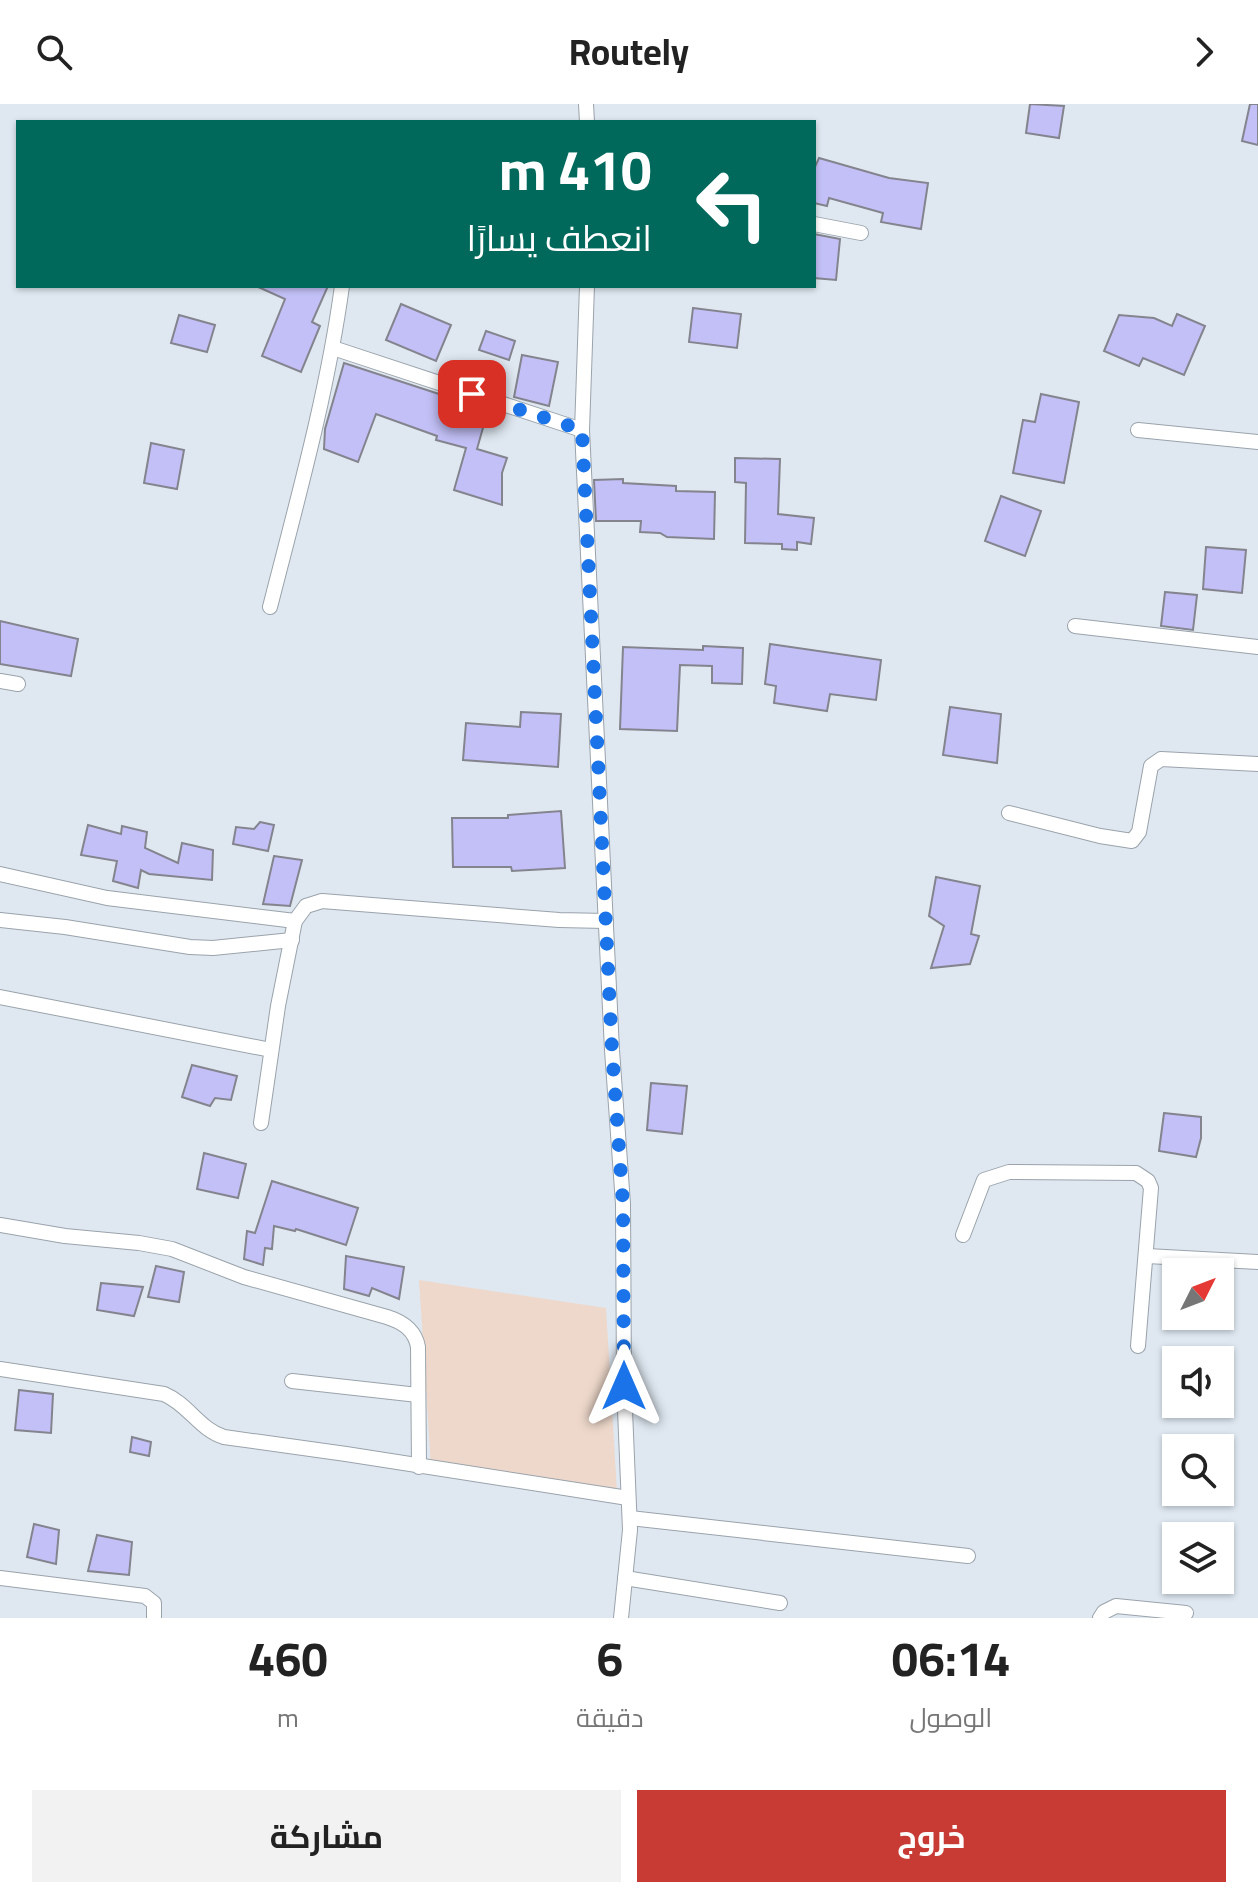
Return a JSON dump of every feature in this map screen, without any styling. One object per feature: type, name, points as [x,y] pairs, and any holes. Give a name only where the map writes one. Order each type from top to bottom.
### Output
[{"type":"street","points":[[816,224],[861,233]]},
{"type":"street","points":[[270,607],[312,444],[333,348],[342,288]]},
{"type":"street","points":[[587,288],[582,430],[623,1204],[630,1518],[621,1618]]},
{"type":"street","points":[[333,348],[582,430]]},
{"type":"street","points":[[1138,430],[1258,442]]},
{"type":"street","points":[[1075,626],[1258,647]]},
{"type":"street","points":[[0,681],[18,684]]},
{"type":"street","points":[[1009,813],[1132,841],[1139,832],[1151,766],[1161,759],[1258,764]]},
{"type":"street","points":[[0,874],[107,898],[295,921]]},
{"type":"street","points":[[261,1123],[295,921],[306,906],[322,901],[606,921]]},
{"type":"street","points":[[0,920],[190,947],[213,948],[292,940]]},
{"type":"street","points":[[0,997],[271,1050]]},
{"type":"street","points":[[963,1235],[984,1180],[1009,1172],[1136,1173],[1148,1181],[1151,1188],[1138,1346]]},
{"type":"street","points":[[0,1225],[172,1249],[244,1277],[405,1324],[417,1341],[419,1467]]},
{"type":"street","points":[[1147,1256],[1258,1262]]},
{"type":"street","points":[[0,1369],[164,1394],[185,1406],[215,1435],[224,1437],[628,1498]]},
{"type":"street","points":[[292,1381],[418,1395]]},
{"type":"street","points":[[630,1518],[968,1556]]},
{"type":"street","points":[[0,1578],[145,1596],[154,1603],[154,1618]]},
{"type":"street","points":[[625,1578],[780,1603]]},
{"type":"street","points":[[1100,1618],[1110,1607],[1116,1606],[1186,1613]]},
{"type":"shaded area","points":[[419,1280],[606,1308],[617,1492],[431,1467]]},
{"type":"building","points":[[1030,104],[1064,106],[1059,138],[1026,133]]},
{"type":"building","points":[[1250,104],[1258,104],[1258,145],[1242,141]]},
{"type":"building","points":[[819,158],[889,178],[928,183],[921,229],[881,222],[883,213],[829,198],[827,206],[816,203],[816,165]]},
{"type":"building","points":[[816,234],[840,239],[836,280],[816,278]]},
{"type":"building","points":[[260,288],[327,288],[312,322],[320,326],[301,372],[262,356],[285,299]]},
{"type":"building","points":[[401,304],[451,325],[436,361],[386,340]]},
{"type":"building","points":[[693,308],[741,314],[737,348],[689,342]]},
{"type":"building","points":[[1177,314],[1205,326],[1184,375],[1143,358],[1139,366],[1104,351],[1119,315],[1154,318],[1172,326]]},
{"type":"building","points":[[179,315],[215,325],[207,352],[171,343]]},
{"type":"building","points":[[486,331],[515,341],[509,360],[479,350]]},
{"type":"building","points":[[522,355],[558,362],[549,406],[514,397]]},
{"type":"building","points":[[344,363],[488,410],[477,449],[507,458],[502,473],[502,505],[454,490],[466,448],[436,440],[437,436],[376,414],[358,462],[324,449],[325,429]]},
{"type":"building","points":[[1041,394],[1079,402],[1064,483],[1013,473],[1023,420],[1035,422]]},
{"type":"building","points":[[151,443],[184,450],[177,489],[144,483]]},
{"type":"building","points":[[735,458],[780,459],[778,514],[814,518],[811,544],[797,542],[797,550],[782,549],[782,544],[745,543],[746,483],[735,482]]},
{"type":"building","points":[[623,479],[623,483],[676,486],[676,491],[715,492],[714,539],[667,537],[660,533],[640,532],[641,521],[596,521],[594,480]]},
{"type":"building","points":[[1001,496],[1041,511],[1025,556],[985,541]]},
{"type":"building","points":[[1206,547],[1246,550],[1242,593],[1203,589]]},
{"type":"building","points":[[1165,592],[1197,595],[1193,630],[1161,626]]},
{"type":"building","points":[[0,621],[78,639],[71,676],[0,664]]},
{"type":"building","points":[[770,644],[881,660],[876,700],[830,694],[827,711],[774,703],[776,686],[765,684]]},
{"type":"building","points":[[703,646],[743,648],[742,684],[712,683],[712,666],[680,665],[677,731],[620,729],[623,647],[703,650]]},
{"type":"building","points":[[950,707],[1001,714],[997,763],[943,755]]},
{"type":"building","points":[[521,712],[561,714],[558,767],[463,760],[466,723],[520,727]]},
{"type":"building","points":[[561,811],[565,868],[512,871],[511,867],[453,867],[452,818],[508,818],[508,815]]},
{"type":"building","points":[[260,822],[274,825],[268,851],[233,844],[236,827],[254,829]]},
{"type":"building","points":[[88,825],[121,834],[122,826],[147,832],[145,848],[178,863],[182,843],[213,850],[212,880],[149,874],[141,870],[138,888],[113,881],[117,861],[81,855]]},
{"type":"building","points":[[274,856],[302,860],[290,906],[263,904]]},
{"type":"building","points":[[936,877],[980,886],[971,934],[979,936],[970,964],[931,968],[944,926],[929,916]]},
{"type":"building","points":[[192,1065],[237,1076],[231,1100],[215,1098],[210,1106],[182,1097]]},
{"type":"building","points":[[651,1083],[687,1086],[682,1134],[647,1130]]},
{"type":"building","points":[[1164,1113],[1201,1117],[1201,1138],[1196,1157],[1159,1151]]},
{"type":"building","points":[[204,1153],[246,1164],[238,1198],[197,1189]]},
{"type":"building","points":[[272,1181],[358,1208],[346,1245],[296,1229],[274,1226],[272,1249],[265,1248],[263,1265],[244,1259],[247,1231],[255,1233]]},
{"type":"building","points":[[346,1256],[404,1267],[399,1299],[372,1288],[369,1296],[344,1289]]},
{"type":"building","points":[[156,1266],[184,1272],[179,1302],[148,1297]]},
{"type":"building","points":[[101,1283],[143,1287],[134,1316],[97,1310]]},
{"type":"building","points":[[19,1390],[53,1394],[51,1433],[15,1430]]},
{"type":"building","points":[[132,1437],[151,1442],[149,1456],[130,1452]]},
{"type":"building","points":[[34,1524],[59,1530],[56,1564],[27,1557]]},
{"type":"building","points":[[97,1535],[132,1542],[129,1575],[88,1571]]},
{"type":"route","points":[[472,394],[582,430],[612,1050],[623,1204],[624,1386]]}]
